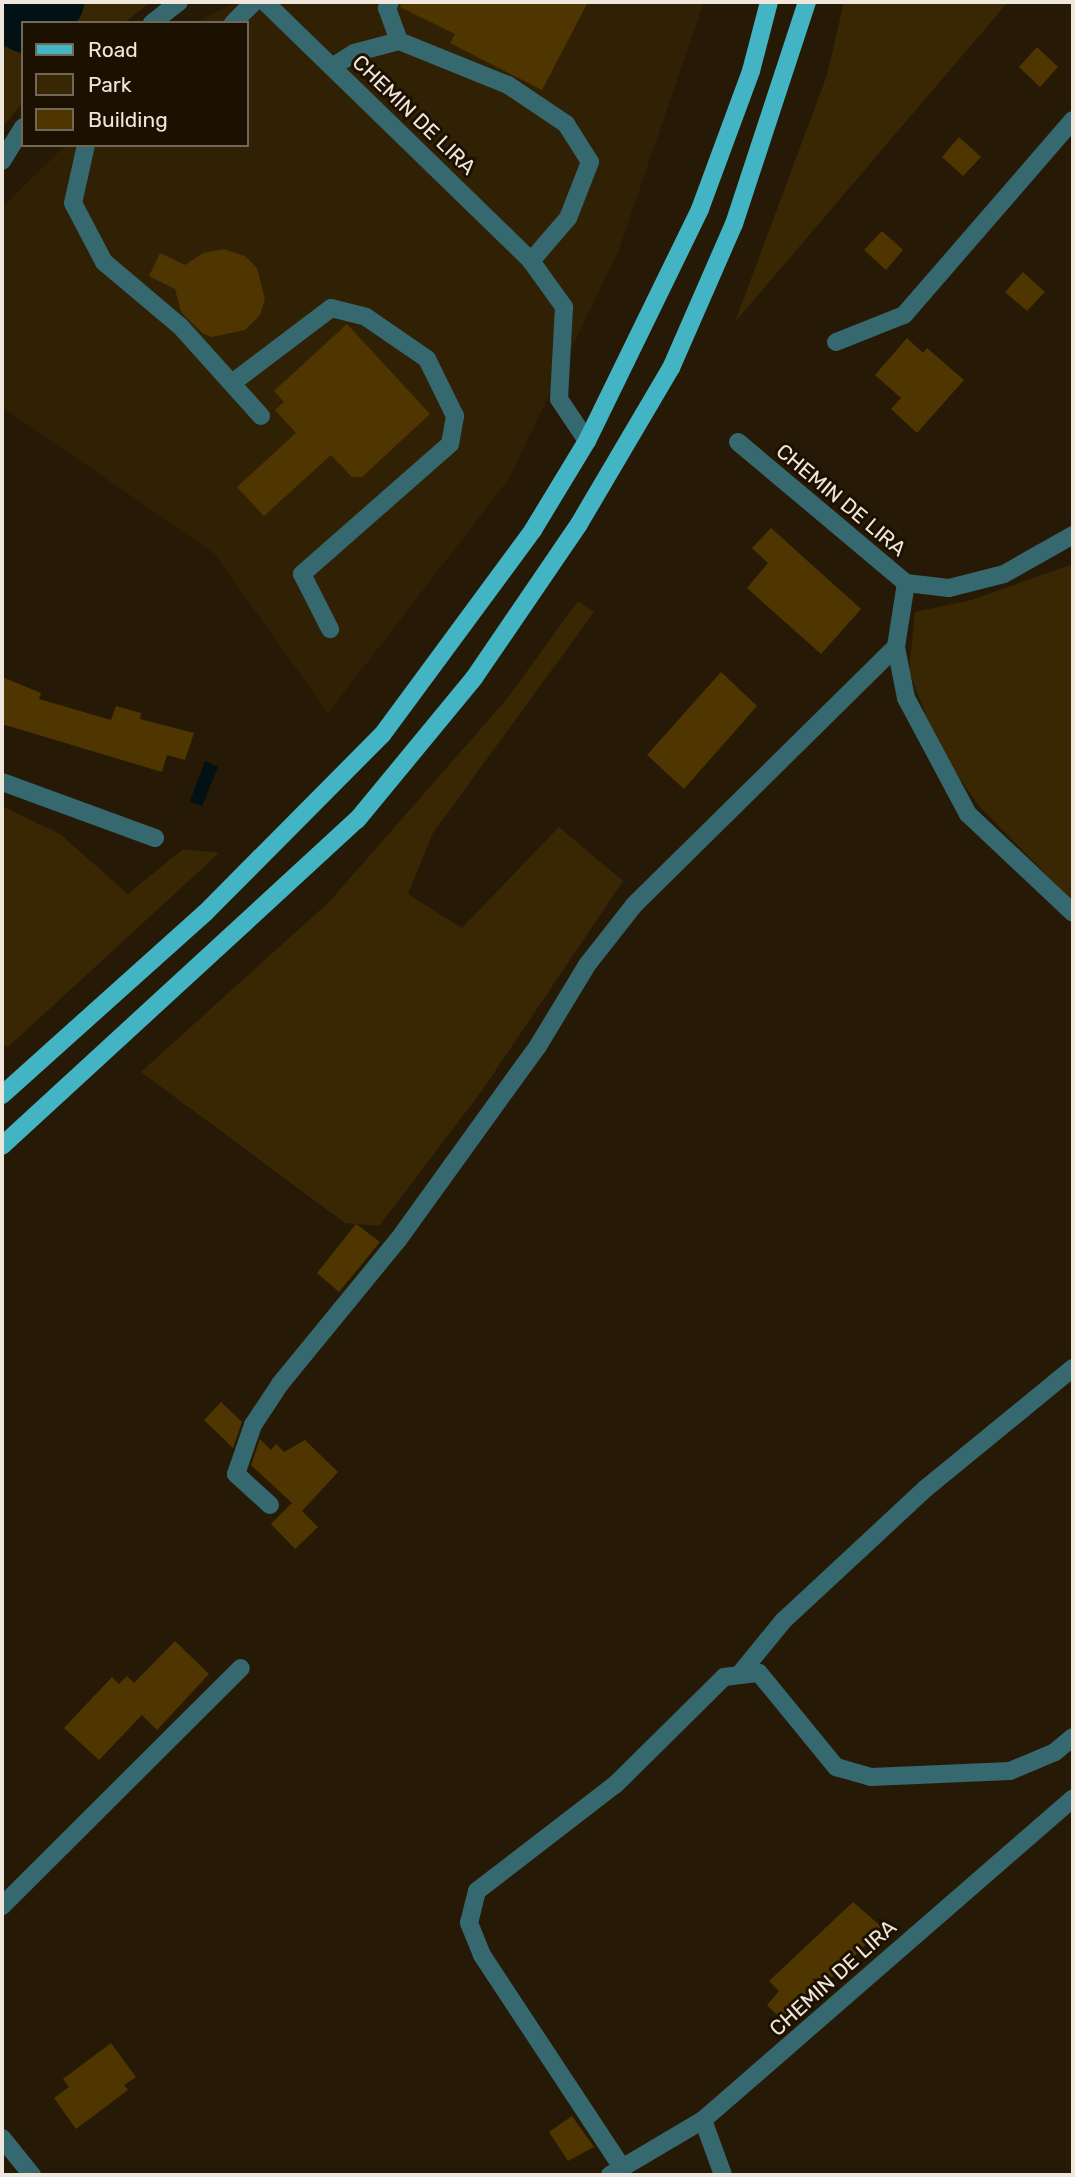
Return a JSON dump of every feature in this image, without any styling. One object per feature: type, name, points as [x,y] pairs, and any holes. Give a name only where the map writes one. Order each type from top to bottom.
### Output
[{"type":"main road","points":[[2,1095],[205,913],[382,735],[533,530],[587,441],[700,209],[751,71],[769,2]]},
{"type":"main road","points":[[2,1146],[357,820],[474,678],[579,524],[671,368],[734,224],[807,2]]},
{"type":"street","points":[[155,21],[179,2]]},
{"type":"street","points":[[235,21],[254,2]]},
{"type":"street","name":"CHEMIN DE LIRA","points":[[265,2],[531,261],[564,307],[559,399],[587,441]]},
{"type":"street","points":[[390,2],[387,8],[399,41]]},
{"type":"street","points":[[332,67],[354,53],[399,41],[508,85],[566,124],[590,162],[568,218],[531,261]]},
{"type":"street","points":[[836,342],[904,315],[1073,120]]},
{"type":"street","points":[[2,161],[21,130]]},
{"type":"street","points":[[86,147],[73,203],[104,262],[180,326],[261,416]]},
{"type":"street","points":[[232,383],[331,308],[366,317],[427,359],[455,416],[450,444],[302,574],[330,629]]},
{"type":"street","name":"CHEMIN DE LIRA","points":[[738,442],[905,583],[949,588],[1004,574],[1073,535]]},
{"type":"street","points":[[905,583],[896,647],[906,698],[968,814],[1073,913]]},
{"type":"street","points":[[270,1505],[236,1474],[253,1424],[280,1384],[398,1240],[538,1046],[587,965],[634,905],[896,647]]},
{"type":"street","points":[[2,782],[155,838]]},
{"type":"street","points":[[739,1675],[783,1621],[925,1489],[1073,1368]]},
{"type":"street","points":[[2,1906],[241,1668]]},
{"type":"street","points":[[616,2172],[482,1955],[469,1923],[477,1891],[616,1784],[724,1677],[759,1673],[836,1767],[871,1777],[1010,1771],[1055,1752],[1073,1737]]},
{"type":"street","name":"CHEMIN DE LIRA","points":[[616,2172],[703,2120],[1073,1798]]},
{"type":"street","points":[[703,2120],[723,2175]]},
{"type":"street","points":[[2,2138],[32,2175]]},
{"type":"shaded area","points":[[235,2],[704,2],[618,252],[508,480],[328,713],[214,553],[2,407],[2,207],[64,147],[248,147],[248,21],[200,21]]},
{"type":"shaded area","points":[[205,761],[218,767],[202,806],[190,801]]},
{"type":"green space","points":[[67,2],[151,2],[127,21],[42,21]]},
{"type":"green space","points":[[844,2],[1008,2],[735,322],[827,75]]},
{"type":"green space","points":[[21,36],[21,104],[2,128],[2,50]]},
{"type":"green space","points":[[1073,564],[1073,902],[979,806],[939,749],[909,671],[915,612],[971,600]]},
{"type":"green space","points":[[578,601],[594,612],[433,833],[408,894],[462,928],[559,827],[623,881],[481,1092],[379,1226],[345,1223],[141,1072],[329,902],[506,700]]},
{"type":"green space","points":[[2,806],[60,834],[128,894],[183,849],[219,853],[8,1047],[2,1044]]},
{"type":"building","points":[[401,2],[588,2],[542,90],[450,43],[455,34],[400,7]]},
{"type":"building","points":[[1037,47],[1058,67],[1040,87],[1019,67]]},
{"type":"building","points":[[959,137],[981,157],[963,176],[942,157]]},
{"type":"building","points":[[882,231],[903,250],[886,270],[864,250]]},
{"type":"building","points":[[224,249],[245,256],[257,268],[265,299],[260,315],[245,330],[212,337],[202,333],[181,312],[175,289],[149,276],[160,253],[185,265],[203,253]]},
{"type":"building","points":[[1023,272],[1045,292],[1027,311],[1005,292]]},
{"type":"building","points":[[347,324],[430,414],[362,477],[352,477],[331,455],[264,516],[237,487],[296,433],[275,410],[284,402],[274,391]]},
{"type":"building","points":[[907,338],[923,353],[927,348],[964,380],[917,433],[891,409],[901,398],[875,375]]},
{"type":"building","points":[[771,528],[861,609],[821,654],[747,588],[768,563],[752,548]]},
{"type":"building","points":[[721,672],[757,706],[684,789],[647,755]]},
{"type":"building","points":[[2,677],[41,693],[39,699],[111,720],[116,706],[141,713],[140,719],[194,733],[185,760],[167,755],[162,772],[2,724]]},
{"type":"building","points":[[356,1224],[380,1242],[339,1292],[317,1273]]},
{"type":"building","points":[[221,1402],[242,1422],[233,1448],[204,1420]]},
{"type":"building","points":[[260,1439],[271,1450],[276,1444],[284,1452],[305,1440],[338,1472],[302,1511],[318,1527],[295,1549],[271,1524],[292,1503],[251,1465]]},
{"type":"building","points":[[175,1641],[209,1674],[157,1730],[142,1715],[99,1760],[64,1728],[112,1677],[119,1684],[127,1676],[134,1683]]},
{"type":"building","points":[[853,1902],[883,1928],[785,2023],[767,2005],[779,1991],[769,1981]]},
{"type":"building","points":[[111,2043],[136,2077],[124,2085],[128,2090],[76,2129],[54,2098],[69,2087],[63,2079]]},
{"type":"building","points":[[572,2116],[594,2147],[568,2161],[549,2132]]},
{"type":"waterway","points":[[28,21],[54,2]]}]
